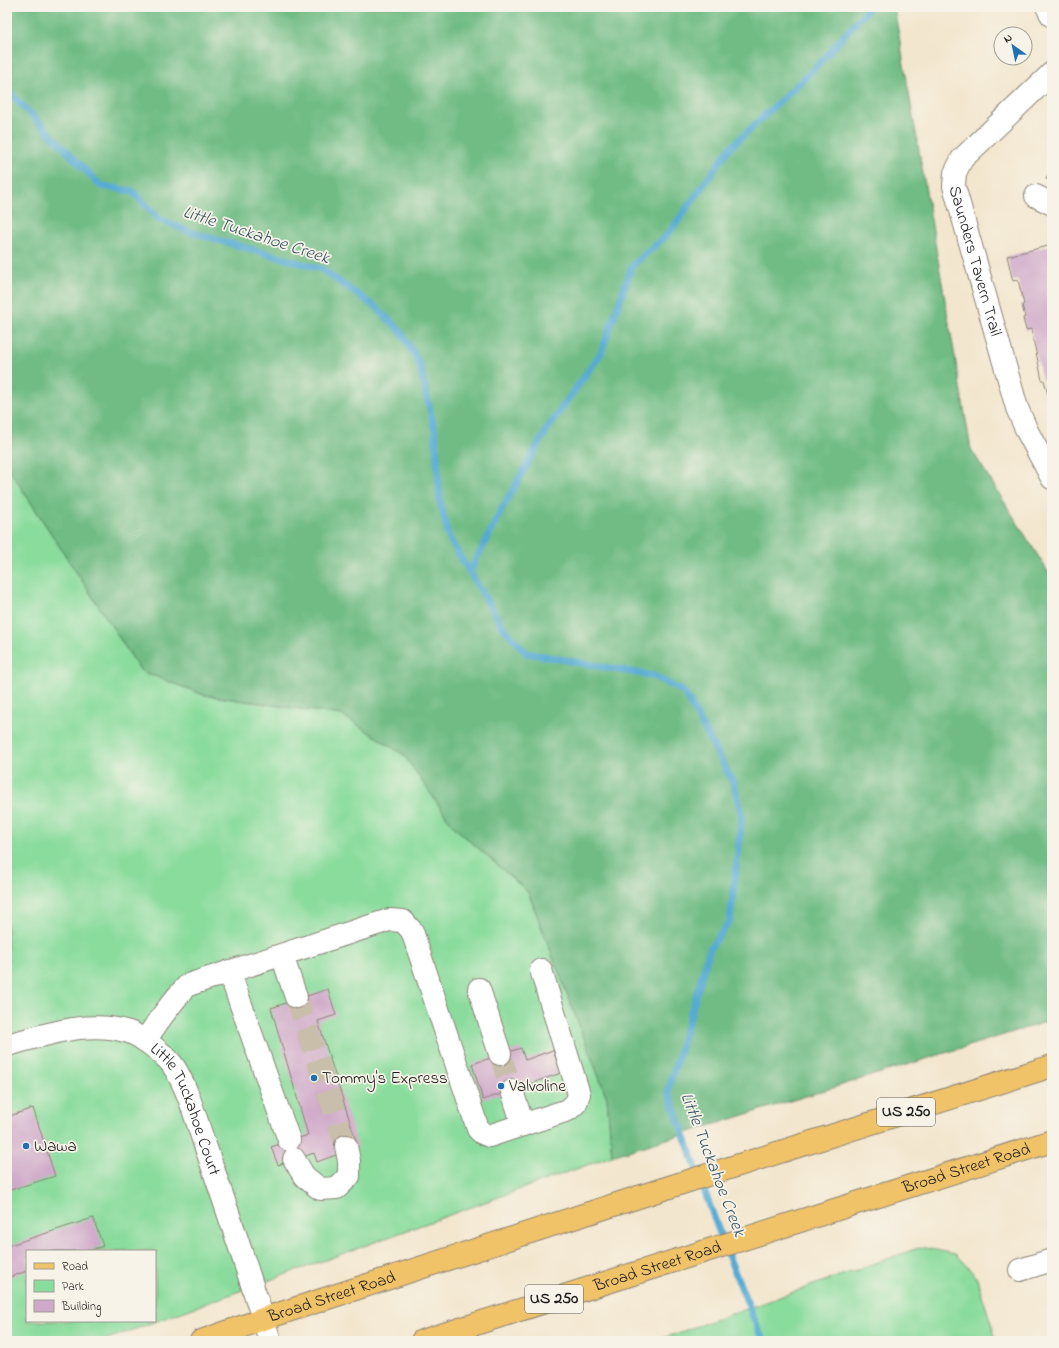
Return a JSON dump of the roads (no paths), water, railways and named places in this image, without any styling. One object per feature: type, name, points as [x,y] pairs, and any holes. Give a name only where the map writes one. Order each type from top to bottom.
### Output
[{"type":"main road","name":"Broad Street Road","points":[[201,1341],[263,1319],[663,1189],[1052,1066]]},
{"type":"main road","name":"Broad Street Road","points":[[422,1341],[1052,1141]]},
{"type":"street","points":[[1047,7],[1052,16]]},
{"type":"street","name":"Saunders Tavern Trail","points":[[1052,73],[962,159],[955,173],[954,186],[1017,408],[1026,431],[1052,478]]},
{"type":"street","points":[[145,1042],[160,1017],[188,985],[389,920],[403,921],[412,931],[478,1128],[482,1133],[489,1136],[568,1110],[576,1103],[579,1094],[541,970]]},
{"type":"street","points":[[282,955],[296,997]]},
{"type":"street","points":[[229,971],[292,1150],[304,1176],[320,1189],[337,1188],[349,1176],[349,1161],[346,1146]]},
{"type":"street","points":[[480,989],[500,1054]]},
{"type":"street","name":"Little Tuckahoe Court","points":[[7,1045],[66,1029],[99,1026],[129,1032],[152,1046],[171,1064],[184,1087],[270,1341]]},
{"type":"street","points":[[512,1091],[523,1125]]},
{"type":"street","points":[[1020,1270],[1052,1260]]},
{"type":"waterway","points":[[470,572],[503,507],[547,429],[601,353],[632,266],[669,233],[729,149],[814,69],[870,7]]},
{"type":"waterway","name":"Little Tuckahoe Creek","points":[[7,90],[101,186],[132,191],[159,219],[190,232],[321,269],[377,308],[401,332],[419,363],[435,431],[440,502],[449,538],[503,627],[526,653],[654,676],[684,692],[734,784],[742,817],[730,921],[710,948],[668,1091],[727,1253],[763,1341]]},
{"type":"tunnel","points":[[296,997],[346,1146]]},
{"type":"tunnel","points":[[500,1054],[512,1091]]},
{"type":"place","name":"Tommy's Express","points":[[314,1078]]},
{"type":"place","name":"Valvoline","points":[[501,1086]]},
{"type":"place","name":"Wawa","points":[[26,1146]]}]
